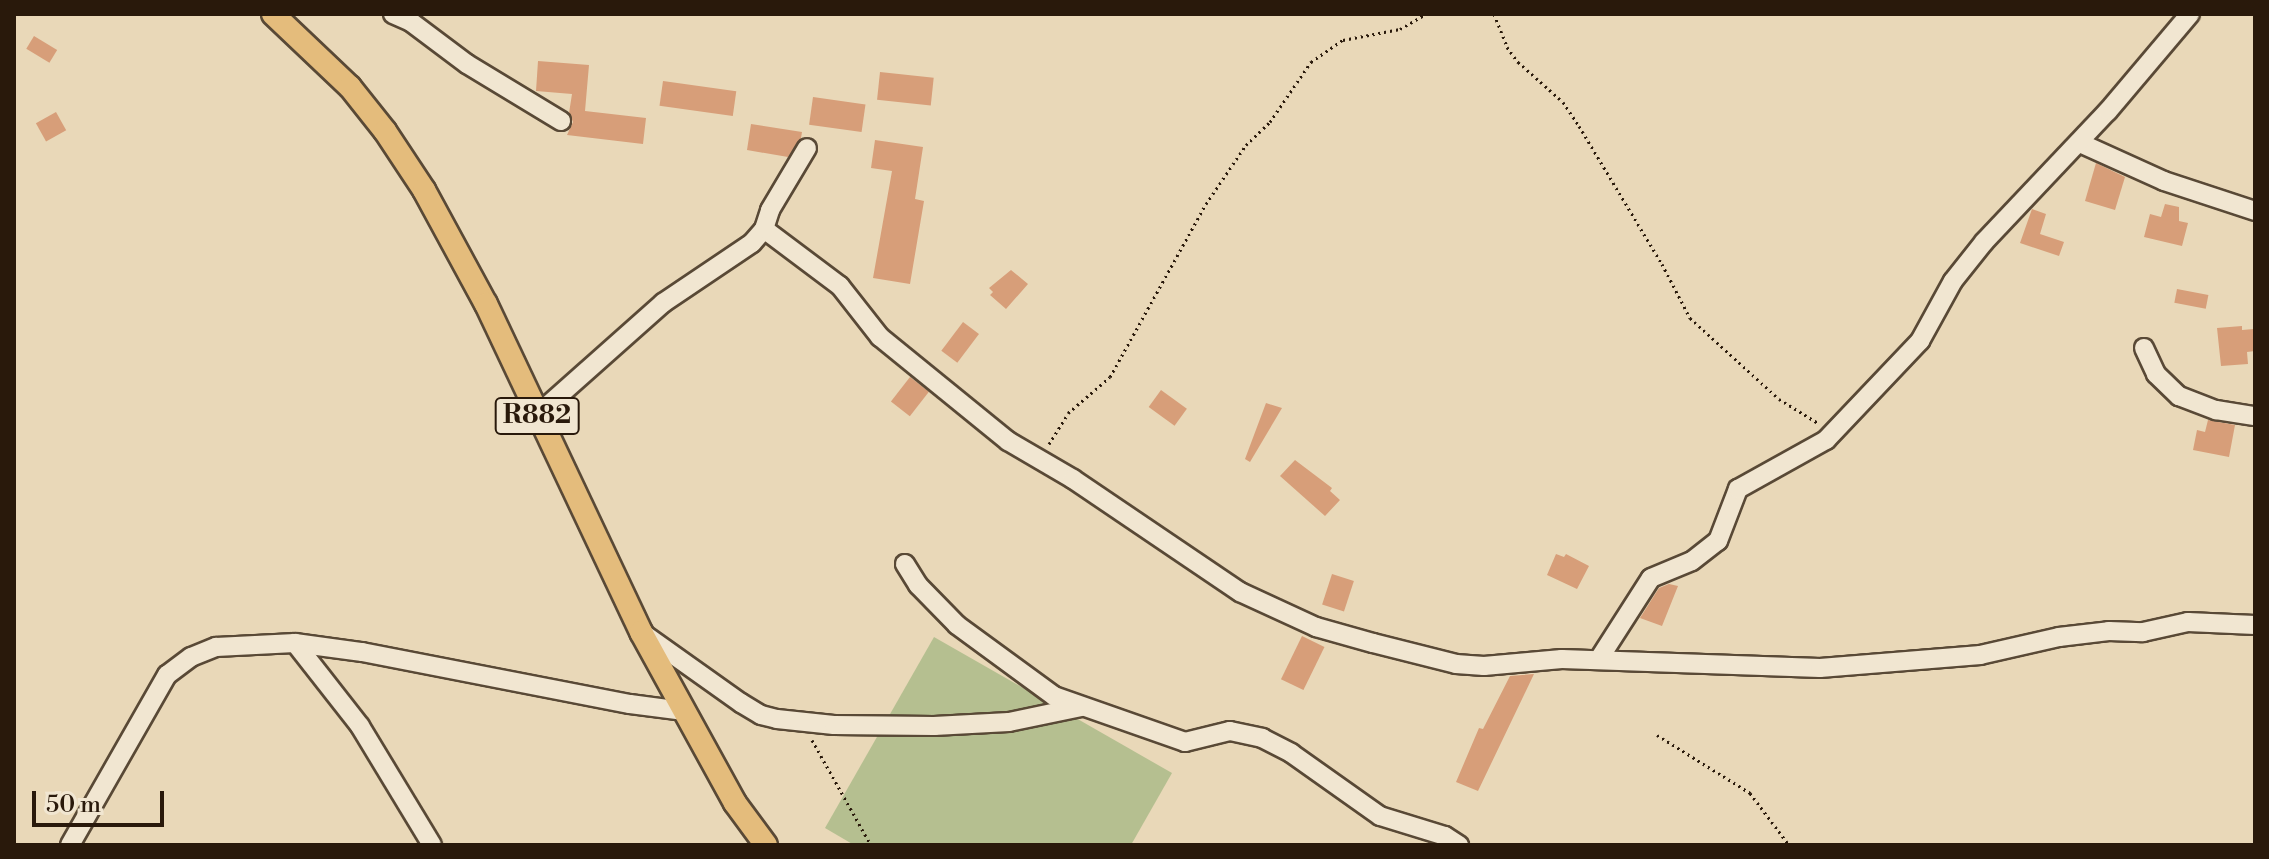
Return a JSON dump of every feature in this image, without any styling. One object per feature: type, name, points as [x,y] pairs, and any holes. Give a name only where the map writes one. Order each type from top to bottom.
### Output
[{"type":"main road","name":"R882","points":[[274,14],[350,87],[385,131],[424,190],[486,304],[641,632],[735,803],[766,845]]},
{"type":"street","points":[[393,14],[411,22],[467,64],[561,121]]},
{"type":"street","points":[[1599,659],[1651,578],[1692,561],[1718,541],[1738,489],[1834,433],[1920,341],[1953,281],[1984,242],[2080,143],[2190,14]]},
{"type":"street","points":[[2080,143],[2164,181],[2255,211]]},
{"type":"street","points":[[537,415],[663,303],[738,254],[764,229],[770,210],[807,148]]},
{"type":"street","points":[[764,229],[840,286],[880,337],[1008,441],[1073,479],[1240,592],[1316,627],[1456,664],[1484,666],[1599,659],[1771,668],[1862,667],[1980,655],[2059,637],[2109,631],[2143,632],[2188,622],[2255,625]]},
{"type":"street","points":[[2144,348],[2156,374],[2179,396],[2216,410],[2255,416]]},
{"type":"street","points":[[905,564],[918,585],[957,625],[1054,696],[1185,742],[1230,731],[1262,738],[1284,748],[1380,816],[1445,836],[1459,845]]},
{"type":"street","points":[[641,632],[761,715],[802,721],[947,726],[1009,722],[1081,707]]},
{"type":"street","points":[[70,845],[167,675],[191,657],[216,647],[295,643],[683,711]]},
{"type":"street","points":[[295,643],[360,726],[432,845]]},
{"type":"path","points":[[1039,461],[1068,413],[1110,377],[1206,204],[1246,145],[1270,122],[1311,62],[1343,40],[1400,29],[1426,14]]},
{"type":"path","points":[[1494,14],[1513,55],[1536,81],[1563,102],[1579,126],[1662,264],[1690,318],[1779,399],[1834,433]]},
{"type":"path","points":[[802,721],[871,845]]},
{"type":"path","points":[[1657,735],[1750,793],[1789,845]]},
{"type":"green space","points":[[934,637],[1172,773],[1131,845],[854,845],[825,828]]},
{"type":"building","points":[[34,36],[57,50],[49,63],[26,49]]},
{"type":"building","points":[[538,61],[589,65],[585,111],[646,118],[643,144],[567,135],[573,122],[569,113],[572,94],[536,91]]},
{"type":"building","points":[[880,72],[934,78],[931,105],[877,100]]},
{"type":"building","points":[[663,81],[736,91],[733,116],[660,106]]},
{"type":"building","points":[[813,97],[865,104],[862,132],[809,125]]},
{"type":"building","points":[[56,112],[66,130],[46,142],[36,123]]},
{"type":"building","points":[[751,124],[802,132],[801,138],[788,157],[747,150]]},
{"type":"building","points":[[875,140],[923,147],[915,199],[924,201],[910,284],[873,278],[892,171],[871,168]]},
{"type":"building","points":[[2096,163],[2125,177],[2115,210],[2085,201]]},
{"type":"building","points":[[2165,204],[2179,207],[2179,221],[2188,223],[2182,246],[2144,237],[2150,214],[2161,217]]},
{"type":"building","points":[[2032,209],[2046,214],[2040,234],[2064,242],[2059,256],[2020,243]]},
{"type":"building","points":[[1011,270],[1028,284],[1006,309],[990,295],[993,292],[989,288]]},
{"type":"building","points":[[2177,289],[2208,295],[2206,309],[2174,303]]},
{"type":"building","points":[[963,322],[979,334],[957,363],[941,351]]},
{"type":"building","points":[[2242,326],[2242,330],[2254,329],[2255,351],[2247,352],[2248,364],[2221,366],[2217,328]]},
{"type":"building","points":[[910,377],[929,392],[910,416],[891,401]]},
{"type":"building","points":[[1161,390],[1187,409],[1175,426],[1149,407]]},
{"type":"building","points":[[1266,403],[1282,408],[1250,462],[1245,459]]},
{"type":"building","points":[[2208,420],[2235,425],[2229,457],[2193,450],[2197,430],[2205,432]]},
{"type":"building","points":[[1295,460],[1332,488],[1330,491],[1340,500],[1325,516],[1280,476]]},
{"type":"building","points":[[1556,554],[1564,557],[1566,554],[1589,566],[1577,589],[1547,575]]},
{"type":"building","points":[[1332,574],[1354,581],[1344,612],[1322,604]]},
{"type":"building","points":[[1669,584],[1678,586],[1662,626],[1640,618],[1659,588]]},
{"type":"building","points":[[1302,636],[1324,647],[1303,690],[1281,679]]},
{"type":"building","points":[[1534,674],[1478,791],[1456,782],[1479,728],[1483,729],[1510,676]]}]
